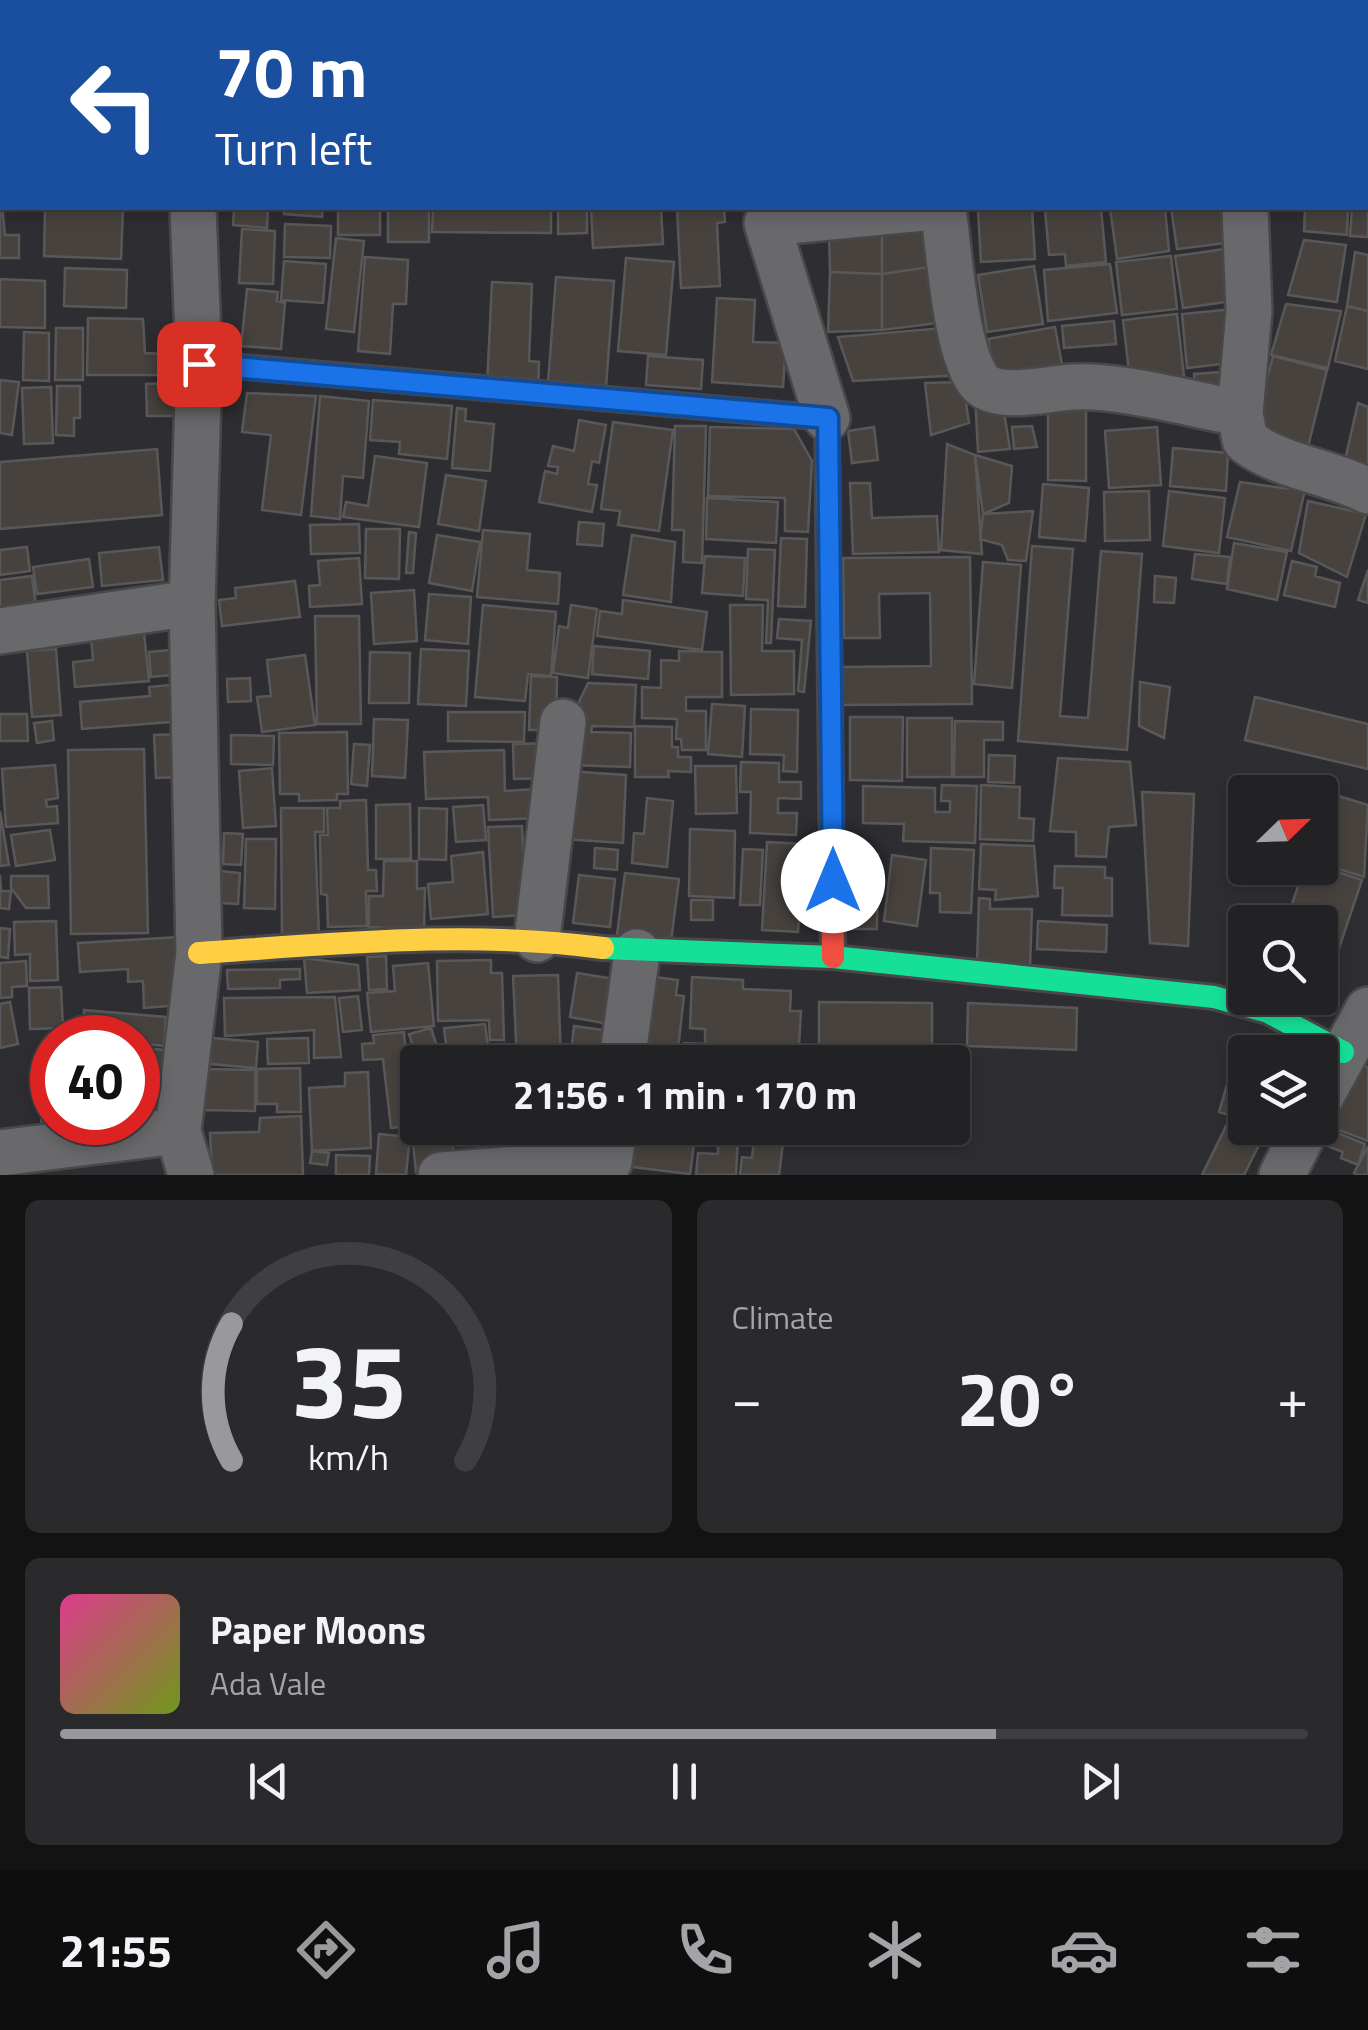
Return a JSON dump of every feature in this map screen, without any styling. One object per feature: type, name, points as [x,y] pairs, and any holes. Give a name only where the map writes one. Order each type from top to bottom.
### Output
[{"type":"street","points":[[191,1175],[178,1131],[198,953],[192,603],[199,364],[194,210]]},
{"type":"street","points":[[833,956],[828,418],[766,215],[878,210]]},
{"type":"street","points":[[944,210],[959,320],[980,383],[993,392],[1079,387],[1240,413]]},
{"type":"street","points":[[1245,210],[1249,311],[1240,413],[1245,440],[1258,451],[1339,476],[1368,491]]},
{"type":"street","points":[[199,364],[828,418]]},
{"type":"street","points":[[0,631],[192,603]]},
{"type":"street","points":[[537,939],[563,722]]},
{"type":"street","points":[[198,953],[386,941],[537,939],[637,952],[833,956],[1214,997],[1268,1012],[1343,1052]]},
{"type":"street","points":[[624,1045],[637,952]]},
{"type":"street","points":[[1338,1062],[1368,1010]]},
{"type":"street","points":[[0,1154],[178,1131]]},
{"type":"street","points":[[441,1175],[609,1162],[612,1145]]},
{"type":"street","points":[[1282,1175],[1297,1145]]},
{"type":"building","points":[[3,210],[5,235],[19,235],[19,258],[0,258]]},
{"type":"building","points":[[45,210],[123,210],[121,259],[44,256]]},
{"type":"building","points":[[234,210],[268,210],[267,228],[233,225]]},
{"type":"building","points":[[284,210],[323,210],[322,217],[284,214]]},
{"type":"building","points":[[338,210],[380,210],[380,235],[338,235]]},
{"type":"building","points":[[388,210],[429,210],[429,242],[388,242]]},
{"type":"building","points":[[433,210],[551,210],[551,233],[432,232]]},
{"type":"building","points":[[558,210],[587,210],[587,233],[558,234]]},
{"type":"building","points":[[591,210],[661,210],[663,244],[593,248]]},
{"type":"building","points":[[677,210],[724,210],[725,222],[717,223],[720,286],[681,288]]},
{"type":"building","points":[[1032,210],[1035,259],[981,262],[978,211]]},
{"type":"building","points":[[1045,210],[1101,210],[1106,262],[1066,266],[1065,254],[1049,255]]},
{"type":"building","points":[[1110,210],[1165,210],[1169,251],[1117,259]]},
{"type":"building","points":[[1171,210],[1221,210],[1226,243],[1177,249]]},
{"type":"building","points":[[1305,210],[1348,210],[1347,235],[1304,231]]},
{"type":"building","points":[[1352,210],[1368,210],[1368,237],[1350,236]]},
{"type":"building","points":[[941,221],[937,266],[882,274],[882,222]]},
{"type":"building","points":[[882,222],[882,274],[830,272],[829,230]]},
{"type":"building","points":[[285,224],[331,226],[330,258],[284,257]]},
{"type":"building","points":[[242,229],[275,231],[273,284],[239,283]]},
{"type":"building","points":[[336,238],[364,241],[354,332],[326,329]]},
{"type":"building","points":[[1304,240],[1346,245],[1337,302],[1288,295]]},
{"type":"building","points":[[1225,249],[1233,301],[1183,308],[1175,256]]},
{"type":"building","points":[[1355,252],[1368,255],[1368,311],[1347,306]]},
{"type":"building","points":[[1171,256],[1177,309],[1122,315],[1116,262]]},
{"type":"building","points":[[365,257],[408,260],[406,304],[393,304],[390,354],[358,351]]},
{"type":"building","points":[[626,258],[674,262],[666,355],[618,351]]},
{"type":"building","points":[[284,261],[326,264],[323,303],[281,300]]},
{"type":"building","points":[[1110,264],[1117,313],[1048,321],[1044,270]]},
{"type":"building","points":[[937,266],[938,323],[882,330],[882,274]]},
{"type":"building","points":[[1034,266],[1043,324],[987,332],[978,275]]},
{"type":"building","points":[[65,268],[127,270],[126,308],[64,306]]},
{"type":"building","points":[[830,272],[882,274],[882,330],[828,332]]},
{"type":"building","points":[[556,277],[614,281],[606,387],[548,383]]},
{"type":"building","points":[[0,279],[45,281],[45,328],[0,327]]},
{"type":"building","points":[[492,282],[532,284],[529,361],[539,362],[538,389],[487,386]]},
{"type":"building","points":[[247,289],[278,292],[277,301],[285,303],[281,349],[241,346]]},
{"type":"building","points":[[717,298],[755,300],[753,342],[786,343],[783,387],[712,382]]},
{"type":"building","points":[[1286,304],[1341,311],[1328,368],[1271,355]]},
{"type":"building","points":[[1347,306],[1368,311],[1368,369],[1335,361]]},
{"type":"building","points":[[1233,309],[1239,362],[1187,368],[1182,314]]},
{"type":"building","points":[[1177,314],[1184,376],[1130,381],[1123,320]]},
{"type":"building","points":[[88,318],[143,319],[145,353],[185,355],[184,375],[87,375]]},
{"type":"building","points":[[1114,321],[1116,344],[1064,348],[1062,326]]},
{"type":"building","points":[[955,327],[962,375],[853,381],[838,337]]},
{"type":"building","points":[[1055,327],[1064,375],[997,387],[988,339]]},
{"type":"building","points":[[56,328],[83,328],[83,380],[55,380]]},
{"type":"building","points":[[24,332],[49,333],[49,381],[23,380]]},
{"type":"building","points":[[648,356],[703,360],[701,389],[646,385]]},
{"type":"building","points":[[1273,356],[1327,370],[1307,451],[1252,436]]},
{"type":"building","points":[[1235,371],[1237,398],[1196,400],[1194,374]]},
{"type":"building","points":[[0,380],[19,382],[12,435],[0,433]]},
{"type":"building","points":[[963,382],[969,423],[931,435],[925,383]]},
{"type":"building","points":[[176,383],[176,416],[147,416],[146,384]]},
{"type":"building","points":[[57,386],[80,386],[80,418],[74,418],[74,436],[56,435]]},
{"type":"building","points":[[51,387],[53,443],[24,444],[22,388]]},
{"type":"building","points":[[247,393],[316,396],[301,515],[262,510],[271,435],[242,432]]},
{"type":"building","points":[[1001,394],[1010,449],[978,452],[975,395]]},
{"type":"building","points":[[320,396],[369,401],[363,478],[343,476],[340,519],[311,516]]},
{"type":"building","points":[[373,400],[452,406],[447,459],[399,454],[400,442],[370,440]]},
{"type":"building","points":[[1358,403],[1368,407],[1368,470],[1345,460]]},
{"type":"building","points":[[1048,404],[1086,404],[1086,481],[1048,480]]},
{"type":"building","points":[[457,408],[466,409],[465,421],[494,424],[490,471],[452,468]]},
{"type":"building","points":[[579,420],[606,425],[599,463],[592,461],[588,484],[597,485],[592,512],[539,502],[545,471],[557,474],[558,467],[548,466],[553,446],[574,451]]},
{"type":"building","points":[[613,422],[673,430],[659,531],[618,525],[620,511],[601,509]]},
{"type":"building","points":[[675,426],[706,426],[702,563],[683,562],[684,530],[672,530]]},
{"type":"building","points":[[1032,426],[1037,447],[1014,449],[1012,427]]},
{"type":"building","points":[[710,427],[794,429],[812,461],[808,532],[785,531],[785,498],[708,496]]},
{"type":"building","points":[[874,427],[878,460],[852,463],[848,431]]},
{"type":"building","points":[[1157,427],[1161,485],[1109,488],[1105,431]]},
{"type":"building","points":[[947,444],[975,455],[982,554],[941,550]]},
{"type":"building","points":[[1173,448],[1228,453],[1226,491],[1170,486]]},
{"type":"building","points":[[157,449],[162,515],[0,529],[0,462]]},
{"type":"building","points":[[975,455],[1012,466],[1009,503],[983,514]]},
{"type":"building","points":[[375,456],[427,463],[419,527],[343,517],[346,502],[368,506]]},
{"type":"building","points":[[446,475],[486,481],[479,531],[438,524]]},
{"type":"building","points":[[1293,481],[1307,481],[1291,551],[1227,537],[1240,482],[1289,489]]},
{"type":"building","points":[[850,483],[870,483],[872,518],[937,516],[939,552],[853,554]]},
{"type":"building","points":[[1043,484],[1089,488],[1085,541],[1039,537]]},
{"type":"building","points":[[1149,491],[1150,540],[1105,541],[1104,492]]},
{"type":"building","points":[[1169,491],[1225,498],[1219,553],[1163,546]]},
{"type":"building","points":[[707,498],[778,502],[776,543],[706,539]]},
{"type":"building","points":[[1308,501],[1366,514],[1347,577],[1299,553]]},
{"type":"building","points":[[1033,511],[1026,561],[1008,560],[1002,545],[980,539],[983,514]]},
{"type":"building","points":[[579,522],[604,524],[602,546],[577,544]]},
{"type":"building","points":[[359,524],[360,553],[311,554],[310,525]]},
{"type":"building","points":[[366,529],[400,529],[399,579],[365,578]]},
{"type":"building","points":[[483,530],[530,534],[527,570],[560,573],[558,604],[477,597]]},
{"type":"building","points":[[409,532],[416,533],[413,573],[406,573]]},
{"type":"building","points":[[437,535],[480,542],[472,591],[429,583]]},
{"type":"building","points":[[632,535],[675,542],[671,602],[623,595]]},
{"type":"building","points":[[781,538],[807,539],[805,607],[778,606]]},
{"type":"building","points":[[1234,543],[1287,552],[1277,600],[1227,589]]},
{"type":"building","points":[[1032,546],[1073,549],[1060,716],[1088,718],[1101,551],[1142,554],[1127,750],[1018,741]]},
{"type":"building","points":[[27,547],[30,571],[0,575],[0,550]]},
{"type":"building","points":[[159,547],[163,580],[102,586],[99,553]]},
{"type":"building","points":[[748,549],[775,550],[771,643],[766,643],[768,600],[746,599]]},
{"type":"building","points":[[1195,554],[1230,557],[1227,584],[1192,579]]},
{"type":"building","points":[[705,556],[745,558],[743,596],[702,593]]},
{"type":"building","points":[[970,557],[972,704],[843,705],[842,667],[931,666],[930,593],[879,594],[880,638],[844,638],[843,558]]},
{"type":"building","points":[[359,558],[362,604],[310,607],[309,586],[320,585],[318,561]]},
{"type":"building","points":[[89,559],[93,587],[37,594],[33,567]]},
{"type":"building","points":[[1292,561],[1317,567],[1315,576],[1340,583],[1335,607],[1284,595]]},
{"type":"building","points":[[983,562],[1021,565],[1012,688],[974,684]]},
{"type":"building","points":[[1368,570],[1368,603],[1358,600]]},
{"type":"building","points":[[32,576],[37,614],[0,619],[0,580]]},
{"type":"building","points":[[1155,576],[1176,578],[1174,603],[1154,602]]},
{"type":"building","points":[[295,581],[300,617],[222,626],[219,600],[236,598],[235,588]]},
{"type":"building","points":[[414,590],[417,641],[374,644],[371,593]]},
{"type":"building","points":[[429,594],[471,597],[468,644],[425,640]]},
{"type":"building","points":[[623,600],[707,612],[702,650],[597,636],[600,611],[622,614]]},
{"type":"building","points":[[483,605],[556,612],[551,676],[528,674],[525,701],[475,697]]},
{"type":"building","points":[[571,605],[597,609],[588,678],[553,673],[559,626],[568,628]]},
{"type":"building","points":[[730,605],[763,605],[762,651],[794,651],[794,694],[731,695]]},
{"type":"building","points":[[315,616],[359,616],[361,724],[317,724]]},
{"type":"building","points":[[779,619],[811,621],[804,692],[798,691],[802,640],[777,638]]},
{"type":"building","points":[[143,623],[149,681],[75,687],[73,662],[93,660],[90,627]]},
{"type":"building","points":[[594,646],[650,651],[648,679],[592,674]]},
{"type":"building","points":[[56,649],[61,715],[32,717],[27,651]]},
{"type":"building","points":[[181,649],[184,674],[151,677],[149,652]]},
{"type":"building","points":[[421,649],[469,651],[466,706],[418,704]]},
{"type":"building","points":[[679,651],[722,652],[722,697],[686,697],[686,711],[706,711],[706,750],[682,750],[681,739],[676,739],[677,719],[642,718],[642,687],[661,688],[661,660],[679,661]]},
{"type":"building","points":[[370,652],[410,653],[409,703],[369,703]]},
{"type":"building","points":[[305,655],[315,725],[262,732],[257,697],[271,696],[267,660]]},
{"type":"building","points":[[531,676],[557,677],[556,730],[529,730]]},
{"type":"building","points":[[250,678],[251,701],[228,702],[227,679]]},
{"type":"building","points":[[1140,682],[1170,687],[1164,738],[1139,726]]},
{"type":"building","points":[[588,683],[636,685],[634,727],[592,726],[591,732],[631,733],[630,767],[566,765],[568,725]]},
{"type":"building","points":[[179,684],[183,721],[82,729],[80,702],[150,696],[149,687]]},
{"type":"building","points":[[1255,697],[1368,724],[1368,769],[1245,740]]},
{"type":"building","points":[[712,704],[745,706],[742,757],[708,754]]},
{"type":"building","points":[[751,709],[798,710],[797,772],[783,771],[784,755],[750,754]]},
{"type":"building","points":[[448,712],[525,712],[524,742],[448,741]]},
{"type":"building","points":[[0,714],[27,714],[28,741],[0,741]]},
{"type":"building","points":[[850,717],[903,717],[902,781],[850,780]]},
{"type":"building","points":[[907,718],[952,718],[952,777],[907,777]]},
{"type":"building","points":[[374,719],[408,720],[405,778],[372,776]]},
{"type":"building","points":[[52,721],[54,740],[37,743],[34,723]]},
{"type":"building","points":[[955,721],[1003,722],[1003,740],[984,740],[984,777],[954,777]]},
{"type":"building","points":[[635,726],[672,727],[672,747],[678,747],[678,757],[691,757],[691,772],[668,771],[669,777],[635,777]]},
{"type":"building","points":[[347,732],[348,794],[337,794],[337,800],[299,801],[299,794],[280,794],[279,733]]},
{"type":"building","points":[[183,734],[184,777],[156,778],[154,735]]},
{"type":"building","points":[[231,735],[274,736],[273,765],[231,764]]},
{"type":"building","points":[[550,743],[551,778],[514,779],[513,744]]},
{"type":"building","points":[[354,744],[370,745],[367,786],[351,784]]},
{"type":"building","points":[[144,749],[148,933],[71,934],[68,750]]},
{"type":"building","points":[[504,750],[505,791],[537,789],[539,818],[489,820],[488,797],[426,799],[424,752]]},
{"type":"building","points":[[989,755],[1015,756],[1014,783],[988,782]]},
{"type":"building","points":[[1058,758],[1130,762],[1136,825],[1109,827],[1106,857],[1076,856],[1076,832],[1050,831]]},
{"type":"building","points":[[741,762],[779,763],[779,782],[801,782],[801,799],[778,798],[778,813],[797,813],[796,835],[750,833],[751,792],[740,792]]},
{"type":"building","points":[[55,765],[58,798],[46,800],[47,807],[57,806],[58,823],[6,827],[2,769]]},
{"type":"building","points":[[695,766],[736,766],[737,813],[696,814]]},
{"type":"building","points":[[272,768],[276,826],[243,828],[239,771]]},
{"type":"building","points":[[566,771],[626,775],[623,843],[562,839]]},
{"type":"building","points":[[942,785],[977,786],[975,843],[903,841],[904,824],[863,823],[863,786],[935,788],[935,812],[950,812],[950,801],[941,801]]},
{"type":"building","points":[[981,785],[1020,787],[1019,818],[1034,819],[1033,841],[980,839]]},
{"type":"building","points":[[1142,792],[1194,794],[1188,946],[1150,943]]},
{"type":"building","points":[[1338,796],[1368,805],[1364,877],[1338,869]]},
{"type":"building","points":[[647,798],[673,801],[667,867],[632,863],[634,833],[644,834]]},
{"type":"building","points":[[366,800],[368,870],[376,870],[377,891],[366,891],[367,926],[328,927],[327,895],[321,894],[320,835],[328,835],[327,808],[340,808],[340,801]]},
{"type":"building","points":[[410,804],[411,859],[376,859],[376,805]]},
{"type":"building","points":[[483,805],[486,840],[456,842],[453,807]]},
{"type":"building","points":[[281,808],[324,808],[324,832],[315,832],[319,935],[282,935]]},
{"type":"building","points":[[419,808],[447,809],[446,860],[419,859]]},
{"type":"building","points":[[0,811],[9,865],[0,866]]},
{"type":"building","points":[[522,826],[526,915],[493,917],[488,827]]},
{"type":"building","points":[[690,829],[735,831],[734,898],[689,896]]},
{"type":"building","points":[[50,830],[55,860],[16,866],[11,835]]},
{"type":"building","points":[[224,833],[243,834],[241,865],[223,864]]},
{"type":"building","points":[[246,839],[276,839],[275,909],[244,908]]},
{"type":"building","points":[[767,842],[804,844],[798,932],[762,930]]},
{"type":"building","points":[[981,844],[1034,846],[1038,896],[995,900],[996,890],[979,889]]},
{"type":"building","points":[[595,848],[618,850],[617,870],[594,868]]},
{"type":"building","points":[[931,848],[974,850],[971,913],[940,912],[940,893],[930,893]]},
{"type":"building","points":[[743,849],[763,850],[760,905],[740,905]]},
{"type":"building","points":[[483,852],[488,914],[431,919],[428,884],[453,882],[451,856]]},
{"type":"building","points":[[851,854],[878,854],[877,929],[849,929]]},
{"type":"building","points":[[892,855],[926,860],[917,926],[884,921]]},
{"type":"building","points":[[384,861],[417,861],[417,889],[425,888],[424,930],[369,927],[369,896],[383,896]]},
{"type":"building","points":[[1055,866],[1105,867],[1105,878],[1112,878],[1112,916],[1062,915],[1063,888],[1054,888]]},
{"type":"building","points":[[220,871],[240,873],[238,904],[218,903]]},
{"type":"building","points":[[1338,872],[1362,880],[1338,951],[1338,905],[1292,905],[1298,885],[1338,885]]},
{"type":"building","points":[[625,873],[679,879],[671,942],[617,935]]},
{"type":"building","points":[[0,875],[1,891],[11,891],[9,909],[0,908]]},
{"type":"building","points":[[579,875],[615,879],[610,927],[573,923]]},
{"type":"building","points":[[11,876],[48,876],[49,908],[26,908],[11,888]]},
{"type":"building","points":[[979,898],[990,899],[990,909],[1032,909],[1030,966],[977,964]]},
{"type":"building","points":[[691,900],[713,900],[713,920],[691,920]]},
{"type":"building","points":[[56,921],[58,980],[30,981],[30,954],[15,955],[14,922]]},
{"type":"building","points":[[1038,921],[1107,925],[1106,952],[1037,949]]},
{"type":"building","points":[[0,928],[10,929],[8,958],[0,957]]},
{"type":"building","points":[[178,937],[182,1005],[144,1008],[143,981],[128,982],[128,969],[80,972],[78,943]]},
{"type":"building","points":[[386,956],[387,989],[369,990],[367,957]]},
{"type":"building","points":[[304,958],[358,965],[360,990],[307,993]]},
{"type":"building","points":[[491,960],[491,973],[502,973],[504,1040],[490,1040],[489,1020],[438,1021],[437,961]]},
{"type":"building","points":[[26,961],[27,986],[12,987],[12,997],[0,998],[0,963]]},
{"type":"building","points":[[428,963],[434,1026],[371,1032],[367,993],[395,991],[393,966]]},
{"type":"building","points":[[300,969],[300,979],[280,980],[280,988],[228,989],[227,970]]},
{"type":"building","points":[[577,973],[627,981],[620,1026],[570,1017]]},
{"type":"building","points":[[558,975],[560,1045],[516,1045],[513,976]]},
{"type":"building","points":[[647,976],[678,980],[676,995],[684,996],[678,1045],[635,1045]]},
{"type":"building","points":[[692,977],[743,980],[743,989],[791,991],[790,1011],[801,1011],[799,1045],[684,1045],[705,1044],[705,1029],[690,1028]]},
{"type":"building","points":[[61,987],[62,1015],[30,1015],[30,1029],[29,988]]},
{"type":"building","points":[[358,996],[362,1030],[343,1032],[339,998]]},
{"type":"building","points":[[335,997],[341,1057],[314,1058],[314,1030],[225,1036],[224,998]]},
{"type":"building","points":[[10,1002],[18,1044],[0,1048],[0,1004]]},
{"type":"building","points":[[819,1002],[932,1003],[932,1045],[819,1045]]},
{"type":"building","points":[[968,1003],[1077,1008],[1076,1050],[967,1045]]},
{"type":"building","points":[[84,1010],[143,1015],[84,1015]]},
{"type":"building","points":[[160,1016],[166,1017],[164,1046],[160,1046]]},
{"type":"building","points":[[485,1024],[488,1045],[446,1045],[444,1028]]},
{"type":"building","points":[[574,1026],[611,1031],[610,1045],[572,1045]]},
{"type":"building","points":[[431,1028],[436,1045],[413,1045],[409,1034]]},
{"type":"building","points":[[404,1032],[405,1045],[400,1045],[400,1127],[391,1128],[383,1059],[363,1060],[362,1044],[374,1043],[373,1035]]},
{"type":"building","points":[[212,1038],[258,1042],[256,1068],[210,1064]]},
{"type":"building","points":[[308,1038],[309,1063],[268,1064],[267,1039]]},
{"type":"building","points":[[160,1050],[166,1050],[160,1077]]},
{"type":"building","points":[[1355,1062],[1368,1067],[1368,1141],[1338,1130],[1338,1108]]},
{"type":"building","points":[[300,1068],[301,1112],[277,1112],[277,1104],[257,1104],[257,1069]]},
{"type":"building","points":[[205,1069],[255,1070],[255,1111],[204,1110]]},
{"type":"building","points":[[368,1072],[371,1148],[312,1151],[309,1088],[345,1086],[345,1073]]},
{"type":"building","points":[[1228,1081],[1228,1115],[1219,1112]]},
{"type":"building","points":[[160,1092],[165,1092],[165,1120],[160,1120]]},
{"type":"building","points":[[301,1116],[303,1175],[212,1175],[210,1133],[259,1132],[260,1118]]},
{"type":"building","points":[[1226,1126],[1228,1145],[1259,1145],[1244,1175],[1202,1175]]},
{"type":"building","points":[[1338,1133],[1365,1144],[1358,1165],[1341,1158],[1343,1152],[1325,1145],[1338,1145]]},
{"type":"building","points":[[379,1134],[400,1136],[400,1145],[409,1145],[406,1175],[376,1174]]},
{"type":"building","points":[[413,1145],[453,1145],[455,1167],[416,1172]]},
{"type":"building","points":[[546,1145],[592,1145],[592,1150],[547,1150]]},
{"type":"building","points":[[625,1145],[694,1145],[690,1174],[623,1166]]},
{"type":"building","points":[[718,1145],[737,1145],[736,1175],[696,1175],[698,1153],[718,1154]]},
{"type":"building","points":[[753,1145],[783,1145],[779,1175],[740,1175],[742,1157],[752,1158]]},
{"type":"building","points":[[1368,1146],[1368,1175],[1358,1175],[1354,1173]]},
{"type":"building","points":[[312,1151],[329,1153],[327,1165],[310,1163]]},
{"type":"building","points":[[336,1155],[370,1156],[369,1175],[336,1175]]},
{"type":"traffic: fast","points":[[603,948],[833,957],[1214,997],[1268,1012],[1343,1052]]},
{"type":"traffic: slow","points":[[199,363],[827,418],[828,523]]},
{"type":"traffic: slow","points":[[199,953],[452,939],[603,948]]},
{"type":"traffic: jam","points":[[828,523],[833,957]]},
{"type":"route","points":[[199,364],[828,418],[833,881]]}]
